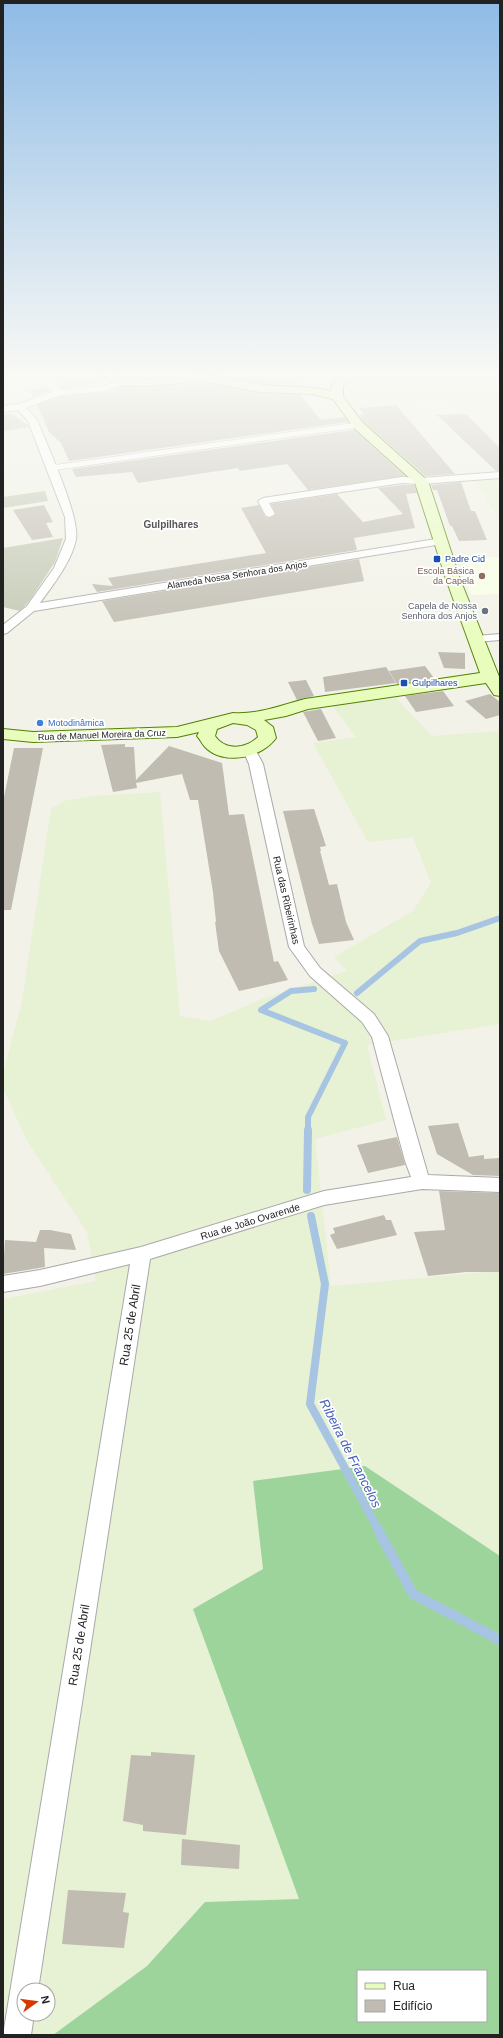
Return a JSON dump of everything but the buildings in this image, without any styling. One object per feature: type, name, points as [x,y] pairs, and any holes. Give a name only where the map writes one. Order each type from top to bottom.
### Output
[{"type":"street","points":[[404,466],[421,481],[442,541],[453,579],[490,677],[500,691]]},
{"type":"street","points":[[3,630],[32,608],[59,568],[71,539],[70,517],[51,468]]},
{"type":"street","points":[[270,514],[263,500],[402,480],[421,481],[500,475]]},
{"type":"street","name":"Alameda Nossa Senhora dos Anjos","points":[[32,608],[442,541]]},
{"type":"street","points":[[476,639],[500,638]]},
{"type":"street","points":[[242,718],[280,712],[305,704],[490,677]]},
{"type":"street","points":[[249,750],[263,743],[267,738],[267,732],[280,712]]},
{"type":"street","name":"Rua de Manuel Moreira da Cruz","points":[[3,734],[33,736],[177,732],[233,718],[242,718]]},
{"type":"street","points":[[242,718],[259,723],[267,732]]},
{"type":"street","points":[[208,742],[206,731],[216,722]]},
{"type":"street","name":"Rua de Manuel Moreira da Cruz","points":[[177,732],[208,742],[221,749],[240,751],[249,750]]},
{"type":"street","name":"Rua das Ribeirinhas","points":[[249,750],[256,764],[298,947],[315,972],[368,1018],[380,1036],[414,1161],[422,1182]]},
{"type":"street","name":"Rua de João Ovarende","points":[[3,1284],[40,1278],[142,1254],[324,1198],[422,1182],[500,1185]]},
{"type":"street","name":"Rua 25 de Abril","points":[[16,2035],[142,1254]]},
{"type":"lane","points":[[51,468],[65,466]]},
{"type":"shaded area","points":[[500,479],[500,522],[475,480]]},
{"type":"shaded area","points":[[45,491],[48,501],[3,508],[3,497]]},
{"type":"shaded area","points":[[63,538],[55,562],[30,600],[20,611],[3,607],[3,548]]},
{"type":"shaded area","name":"Escola Básica da Capela","points":[[500,557],[500,594],[471,595],[459,559]]},
{"type":"shaded area","points":[[396,698],[432,736],[500,731],[500,1024],[367,1045],[386,1120],[315,1139],[331,1286],[500,1271],[500,1556],[365,1466],[253,1481],[263,1569],[193,1609],[299,1899],[205,1902],[147,1966],[53,2035],[3,2035],[3,1299],[96,1281],[87,1232],[27,1141],[3,1088],[3,1074],[22,1001],[51,809],[64,801],[94,796],[160,792],[180,1016],[211,1021],[265,998],[347,971],[334,957],[413,911],[431,883],[413,837],[368,842],[313,743],[356,737],[330,703]]},
{"type":"green space","points":[[365,1466],[500,1556],[500,2035],[53,2035],[147,1966],[205,1902],[299,1899],[193,1609],[263,1569],[253,1481]]},
{"type":"waterway","name":"Ribeira de Francelos","points":[[357,993],[420,941],[457,933],[500,918]]},
{"type":"waterway","name":"Ribeira de Francelos","points":[[308,1130],[308,1117],[345,1043],[261,1010],[291,991],[314,989]]},
{"type":"waterway","name":"Ribeira de Francelos","points":[[307,1190],[308,1130]]},
{"type":"waterway","name":"Ribeira de Francelos","points":[[311,1216],[325,1284],[310,1404],[379,1531]]},
{"type":"waterway","name":"Ribeira de Francelos","points":[[378,1530],[413,1594],[500,1640]]},
{"type":"place","name":"Padre Cid","points":[[437,559]]},
{"type":"place","name":"Escola Básica da Capela","points":[[482,576]]},
{"type":"place","name":"Capela de Nossa Senhora dos Anjos","points":[[485,611]]},
{"type":"place","name":"Gulpilhares","points":[[404,683]]},
{"type":"place","name":"Motodinâmica","points":[[40,723]]},
{"type":"district","name":"Gulpilhares","points":[[171,524]]}]
